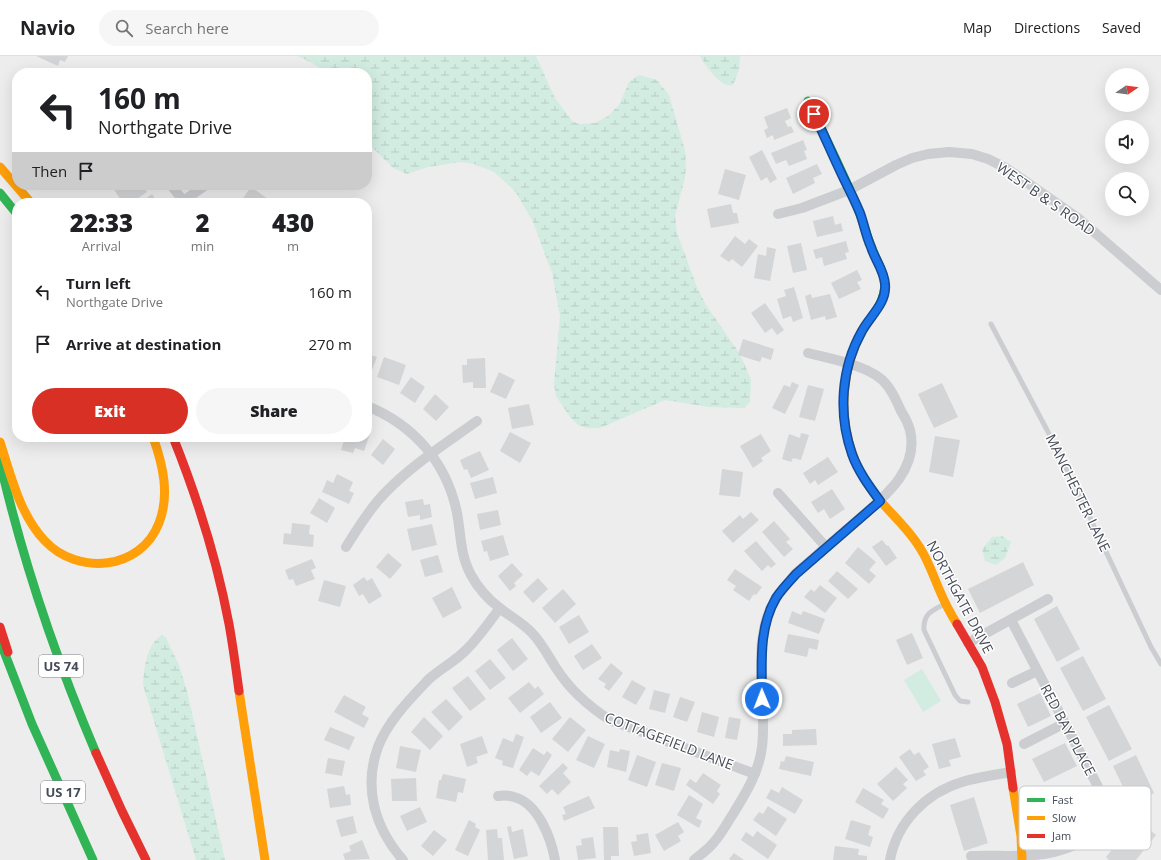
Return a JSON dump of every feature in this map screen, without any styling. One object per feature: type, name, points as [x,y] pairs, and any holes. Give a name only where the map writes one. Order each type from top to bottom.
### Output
[{"type":"main road","name":"NORTHGATE DRIVE","points":[[808,101],[860,212],[873,254],[884,276],[884,295],[881,304],[856,343],[845,377],[844,423],[848,439],[853,455],[868,486],[920,547],[946,604],[986,677],[998,711],[1007,745],[1019,824]]},
{"type":"main road","points":[[0,167],[12,181]]},
{"type":"main road","points":[[20,190],[27,198]]},
{"type":"main road","points":[[0,193],[12,208]]},
{"type":"main road","points":[[0,442],[23,507],[31,524],[41,538],[65,557],[79,562],[92,564],[121,560],[144,546],[153,536],[163,511],[165,494],[165,480],[155,442]]},
{"type":"main road","points":[[175,442],[197,501],[210,544],[229,624],[265,860]]},
{"type":"main road","name":"US 74","points":[[0,462],[20,541],[35,590],[74,703],[103,771],[146,860]]},
{"type":"main road","points":[[0,627],[32,724]]},
{"type":"main road","points":[[0,641],[32,724]]},
{"type":"main road","name":"US 17","points":[[32,724],[94,860]]},
{"type":"street","name":"WEST B & S ROAD","points":[[778,214],[802,208],[850,190],[912,158],[928,154],[949,152],[972,154],[988,159],[1006,168],[1078,218],[1161,290]]},
{"type":"street","points":[[175,190],[181,198]]},
{"type":"street","points":[[189,198],[200,190]]},
{"type":"street","points":[[694,860],[714,842],[725,827],[755,774],[759,761],[763,734],[761,655],[765,625],[776,598],[796,574],[880,501],[892,488],[900,479],[904,471],[910,452],[912,441],[907,421],[886,383],[877,375],[867,370],[808,353]]},
{"type":"street","name":"COTTAGEFIELD LANE","points":[[372,408],[382,413],[406,429],[416,437],[431,454],[444,477],[457,513],[461,548],[471,575],[488,598],[516,619],[540,641],[555,668],[584,702],[610,720],[755,774]]},
{"type":"street","points":[[346,547],[360,525],[383,495],[402,477],[431,454],[477,421]]},
{"type":"street","points":[[778,492],[826,548]]},
{"type":"street","points":[[968,643],[1048,599]]},
{"type":"street","points":[[403,860],[387,840],[380,827],[375,812],[372,796],[372,779],[378,747],[388,728],[401,710],[429,680],[468,648],[500,608]]},
{"type":"street","name":"RED BAY PLACE","points":[[1011,620],[1097,786]]},
{"type":"street","points":[[1012,683],[1037,671]]},
{"type":"street","points":[[1024,744],[1064,723]]},
{"type":"street","points":[[890,860],[895,842],[902,828],[928,799],[938,792],[963,781],[1011,772]]},
{"type":"street","points":[[498,796],[506,795],[514,797],[529,806],[537,815],[549,837],[555,860]]},
{"type":"street","name":"RED BAY PLACE","points":[[971,856],[1022,858],[1060,850]]},
{"type":"lane","name":"MANCHESTER LANE","points":[[991,324],[1047,430],[1151,647],[1161,664]]},
{"type":"lane","points":[[946,604],[933,610],[927,617],[924,622],[924,630],[955,695],[960,700],[968,702]]},
{"type":"green space","points":[[298,56],[536,56],[555,98],[572,121],[579,124],[595,123],[608,116],[619,105],[629,82],[639,75],[657,80],[669,95],[685,150],[685,178],[675,216],[677,233],[697,287],[706,305],[740,354],[751,380],[750,402],[744,408],[709,407],[665,400],[600,428],[586,428],[578,425],[570,417],[556,396],[554,384],[560,316],[552,273],[533,222],[515,191],[494,172],[474,164],[460,162],[428,167],[407,174],[393,168],[372,147],[372,68],[320,68]]},
{"type":"green space","points":[[700,56],[740,56],[739,70],[733,85],[728,85],[718,80]]},
{"type":"green space","points":[[1002,536],[1011,542],[1005,558],[996,565],[985,561],[982,549],[992,537]]},
{"type":"green space","points":[[162,635],[166,638],[179,665],[187,691],[225,860],[196,860],[143,685],[145,664],[149,651],[152,645]]},
{"type":"green space","points":[[922,669],[941,701],[923,712],[904,680]]},
{"type":"building","points":[[36,56],[68,56],[65,62],[60,60],[58,66]]},
{"type":"building","points":[[787,108],[791,118],[785,121],[788,127],[791,126],[794,132],[774,140],[773,135],[767,138],[764,130],[768,128],[764,117]]},
{"type":"building","points":[[803,140],[807,150],[804,151],[807,159],[789,166],[786,160],[776,164],[771,153]]},
{"type":"building","points":[[762,150],[777,179],[770,183],[767,177],[761,181],[749,157]]},
{"type":"building","points":[[817,164],[822,174],[813,178],[815,183],[793,194],[786,178]]},
{"type":"building","points":[[725,169],[746,175],[739,200],[718,194]]},
{"type":"building","points":[[114,190],[146,190],[147,192],[138,198],[120,198]]},
{"type":"building","points":[[249,190],[255,190],[267,198],[243,198]]},
{"type":"building","points":[[152,194],[155,198],[147,198]]},
{"type":"building","points":[[731,204],[733,213],[737,213],[739,223],[711,228],[707,209]]},
{"type":"building","points":[[833,216],[835,225],[841,223],[843,231],[817,237],[813,221]]},
{"type":"building","points":[[735,236],[745,244],[749,239],[758,246],[742,267],[732,259],[729,262],[720,256]]},
{"type":"building","points":[[846,241],[849,252],[845,253],[847,259],[824,266],[822,257],[816,259],[813,250]]},
{"type":"building","points":[[801,243],[807,270],[793,273],[787,246]]},
{"type":"building","points":[[767,247],[776,249],[770,281],[754,278],[758,254],[766,256]]},
{"type":"building","points":[[857,270],[862,280],[857,282],[861,289],[839,299],[831,283]]},
{"type":"building","points":[[794,287],[803,318],[793,322],[791,316],[783,319],[777,299],[786,296],[784,290]]},
{"type":"building","points":[[811,294],[812,298],[830,294],[837,317],[826,320],[825,316],[811,320],[805,296]]},
{"type":"building","points":[[765,303],[784,330],[777,335],[772,328],[765,333],[751,313]]},
{"type":"building","points":[[743,339],[774,349],[771,360],[762,357],[760,362],[738,355]]},
{"type":"building","points":[[372,356],[377,357],[372,370]]},
{"type":"building","points":[[384,357],[406,365],[399,385],[377,377]]},
{"type":"building","points":[[485,358],[486,388],[473,388],[473,382],[463,383],[462,365],[467,365],[467,359]]},
{"type":"building","points":[[499,372],[515,380],[506,399],[490,392]]},
{"type":"building","points":[[411,377],[425,387],[415,403],[400,393]]},
{"type":"building","points":[[792,382],[799,385],[785,414],[772,408],[784,385],[790,387]]},
{"type":"building","points":[[942,383],[958,417],[934,428],[918,394]]},
{"type":"building","points":[[808,385],[824,389],[815,421],[799,417]]},
{"type":"building","points":[[435,394],[449,407],[436,421],[423,409]]},
{"type":"building","points":[[529,404],[534,425],[512,429],[508,408]]},
{"type":"building","points":[[510,432],[531,443],[520,463],[500,451]]},
{"type":"building","points":[[801,433],[809,435],[801,460],[793,458],[791,462],[782,459],[789,434],[800,438]]},
{"type":"building","points":[[761,434],[771,451],[761,458],[763,461],[753,468],[740,446]]},
{"type":"building","points":[[935,436],[960,440],[953,477],[929,472]]},
{"type":"building","points":[[383,439],[395,449],[383,465],[371,455]]},
{"type":"building","points":[[343,442],[367,442],[364,451],[355,448],[353,453],[341,450]]},
{"type":"building","points":[[480,451],[489,470],[471,478],[467,469],[464,470],[460,460]]},
{"type":"building","points":[[828,457],[838,472],[818,485],[815,480],[810,484],[803,473]]},
{"type":"building","points":[[722,469],[743,472],[740,497],[719,495]]},
{"type":"building","points":[[337,474],[353,482],[349,491],[354,493],[349,504],[322,492],[327,480],[333,483]]},
{"type":"building","points":[[493,477],[497,493],[475,499],[470,483]]},
{"type":"building","points":[[832,489],[845,509],[830,519],[824,509],[818,513],[811,502]]},
{"type":"building","points":[[319,498],[335,508],[327,523],[310,513]]},
{"type":"building","points":[[423,499],[424,505],[430,504],[432,517],[420,520],[420,515],[408,517],[405,502]]},
{"type":"building","points":[[498,510],[501,525],[480,530],[477,514]]},
{"type":"building","points":[[751,512],[759,520],[733,543],[722,531],[740,515],[743,519]]},
{"type":"building","points":[[774,521],[790,539],[786,542],[793,549],[784,557],[762,532]]},
{"type":"building","points":[[292,523],[310,525],[309,534],[314,535],[313,547],[283,544],[284,533],[291,534]]},
{"type":"building","points":[[432,524],[437,545],[412,551],[407,529]]},
{"type":"building","points":[[503,535],[509,555],[490,561],[487,551],[484,552],[481,541]]},
{"type":"building","points":[[882,540],[887,546],[888,545],[897,558],[886,566],[872,547]]},
{"type":"building","points":[[756,541],[776,564],[771,568],[768,565],[762,571],[744,551]]},
{"type":"building","points":[[858,547],[876,562],[869,570],[876,576],[869,584],[845,563]]},
{"type":"building","points":[[388,553],[402,565],[390,579],[376,567]]},
{"type":"building","points":[[438,555],[443,572],[425,577],[420,560]]},
{"type":"building","points":[[312,559],[316,568],[311,570],[315,579],[296,586],[293,579],[289,580],[285,570]]},
{"type":"building","points":[[1023,562],[1034,585],[980,613],[968,589]]},
{"type":"building","points":[[512,563],[523,575],[514,583],[516,586],[510,591],[498,576]]},
{"type":"building","points":[[735,569],[762,587],[749,601],[733,590],[736,586],[727,580]]},
{"type":"building","points":[[837,571],[858,589],[848,599],[828,581]]},
{"type":"building","points":[[364,577],[367,581],[372,578],[382,596],[369,604],[363,594],[359,596],[353,585]]},
{"type":"building","points":[[538,578],[548,589],[533,603],[523,592]]},
{"type":"building","points":[[324,580],[346,586],[340,607],[318,601]]},
{"type":"building","points":[[820,585],[837,598],[825,613],[804,597],[811,589],[814,592]]},
{"type":"building","points":[[452,587],[462,608],[443,618],[432,598]]},
{"type":"building","points":[[563,589],[576,604],[555,623],[542,608]]},
{"type":"building","points":[[1057,606],[1080,649],[1057,662],[1034,619]]},
{"type":"building","points":[[792,611],[801,615],[803,611],[825,619],[819,634],[788,623]]},
{"type":"building","points":[[579,615],[589,632],[569,644],[559,627]]},
{"type":"building","points":[[912,633],[923,658],[907,665],[896,640]]},
{"type":"building","points":[[788,634],[819,640],[817,650],[809,648],[807,657],[784,652]]},
{"type":"building","points":[[512,638],[528,659],[513,671],[497,650]]},
{"type":"building","points":[[592,644],[602,658],[583,670],[574,656]]},
{"type":"building","points":[[1083,656],[1106,699],[1083,711],[1060,668]]},
{"type":"building","points":[[490,659],[506,678],[490,690],[475,671]]},
{"type":"building","points":[[611,663],[623,673],[609,691],[604,687],[606,684],[598,679]]},
{"type":"building","points":[[468,676],[486,699],[470,711],[452,688]]},
{"type":"building","points":[[632,680],[646,688],[636,705],[622,697]]},
{"type":"building","points":[[529,682],[535,689],[538,686],[544,694],[520,713],[508,698]]},
{"type":"building","points":[[654,690],[670,694],[665,713],[649,709]]},
{"type":"building","points":[[1040,693],[1051,716],[1028,727],[1017,704]]},
{"type":"building","points":[[344,695],[366,707],[362,714],[369,718],[364,728],[334,712]]},
{"type":"building","points":[[680,697],[695,702],[687,722],[673,717]]},
{"type":"building","points":[[446,699],[463,717],[449,731],[431,712]]},
{"type":"building","points":[[550,702],[562,718],[541,733],[530,717]]},
{"type":"building","points":[[1109,705],[1132,749],[1109,761],[1086,717]]},
{"type":"building","points":[[702,712],[719,717],[714,737],[697,732]]},
{"type":"building","points":[[424,717],[443,736],[430,750],[411,732]]},
{"type":"building","points":[[570,717],[586,730],[568,752],[552,739]]},
{"type":"building","points":[[729,717],[741,719],[737,740],[725,738]]},
{"type":"building","points":[[330,727],[355,737],[349,750],[324,740]]},
{"type":"building","points":[[816,729],[817,745],[783,746],[783,734],[792,734],[792,730]]},
{"type":"building","points":[[516,734],[524,737],[513,768],[502,765],[503,761],[495,758],[503,738],[513,742]]},
{"type":"building","points":[[482,736],[488,753],[476,757],[478,763],[467,767],[460,744]]},
{"type":"building","points":[[588,736],[605,744],[594,768],[576,760]]},
{"type":"building","points":[[955,738],[961,757],[949,760],[951,766],[939,769],[932,744]]},
{"type":"building","points":[[1065,743],[1077,766],[1044,782],[1032,759]]},
{"type":"building","points":[[400,746],[421,750],[416,772],[396,768]]},
{"type":"building","points":[[533,748],[544,755],[547,751],[552,755],[539,776],[531,771],[527,776],[519,770]]},
{"type":"building","points":[[620,749],[630,751],[626,772],[607,767],[610,750],[619,752]]},
{"type":"building","points":[[910,749],[914,755],[919,752],[929,767],[923,771],[926,775],[916,781],[899,757]]},
{"type":"building","points":[[637,755],[656,762],[647,787],[628,780]]},
{"type":"building","points":[[1136,755],[1151,786],[1123,786],[1113,766]]},
{"type":"building","points":[[786,756],[814,762],[811,776],[779,769],[781,761],[784,762]]},
{"type":"building","points":[[328,758],[345,761],[342,776],[325,773]]},
{"type":"building","points":[[563,763],[568,768],[563,773],[571,782],[558,795],[552,789],[547,794],[539,786]]},
{"type":"building","points":[[662,763],[681,768],[674,791],[655,785]]},
{"type":"building","points":[[896,767],[908,780],[903,784],[907,788],[893,801],[877,784]]},
{"type":"building","points":[[703,773],[721,785],[717,791],[720,794],[713,804],[686,785],[690,779],[696,783]]},
{"type":"building","points":[[443,774],[466,779],[463,793],[458,792],[456,802],[436,798],[439,780],[441,780]]},
{"type":"building","points":[[416,778],[417,801],[392,801],[391,779]]},
{"type":"building","points":[[344,786],[346,795],[350,794],[351,805],[330,808],[327,789]]},
{"type":"building","points":[[782,787],[803,800],[795,814],[766,798],[771,789],[779,793]]},
{"type":"building","points":[[1151,787],[1154,793],[1151,794]]},
{"type":"building","points":[[863,788],[884,800],[881,804],[889,809],[883,819],[855,802]]},
{"type":"building","points":[[689,795],[703,804],[696,818],[702,821],[699,828],[677,815]]},
{"type":"building","points":[[589,796],[595,808],[564,821],[562,815],[566,814],[563,807]]},
{"type":"building","points":[[974,797],[988,843],[964,851],[950,805]]},
{"type":"building","points":[[768,806],[787,819],[776,836],[753,820],[759,812],[763,814]]},
{"type":"building","points":[[420,807],[427,822],[407,831],[400,816]]},
{"type":"building","points":[[353,816],[357,833],[341,837],[336,820]]},
{"type":"building","points":[[469,820],[476,824],[475,827],[480,830],[468,856],[455,850]]},
{"type":"building","points":[[851,820],[871,826],[868,835],[873,837],[870,847],[845,839]]},
{"type":"building","points":[[678,822],[684,832],[678,836],[681,841],[664,851],[655,835]]},
{"type":"building","points":[[511,826],[512,832],[523,829],[528,856],[514,859],[507,827]]},
{"type":"building","points":[[603,827],[618,827],[619,856],[611,856],[611,860],[604,860]]},
{"type":"building","points":[[497,829],[498,838],[502,838],[504,860],[488,860],[486,830]]},
{"type":"building","points":[[434,830],[447,840],[433,856],[421,846]]},
{"type":"building","points":[[757,831],[777,845],[768,859],[741,840],[746,832],[753,837]]},
{"type":"building","points":[[1151,831],[1156,835],[1151,841]]},
{"type":"building","points":[[648,833],[651,853],[634,856],[631,842],[637,841],[636,835]]},
{"type":"building","points":[[593,837],[596,858],[578,860],[576,846],[582,845],[581,839]]},
{"type":"building","points":[[362,840],[370,859],[345,860],[343,854],[351,851],[349,846]]},
{"type":"building","points":[[835,846],[859,849],[858,855],[867,856],[867,860],[833,860]]},
{"type":"building","points":[[1112,850],[1144,850],[1136,860],[1109,860],[1106,857]]},
{"type":"building","points":[[734,853],[744,860],[729,859]]},
{"type":"traffic: fast","points":[[808,101],[852,195],[873,252],[883,274],[885,286],[880,304],[859,337]]},
{"type":"traffic: fast","points":[[0,193],[12,208]]},
{"type":"traffic: fast","points":[[0,462],[19,536],[42,610],[67,682],[96,753]]},
{"type":"traffic: fast","points":[[0,641],[32,724],[93,860]]},
{"type":"traffic: slow","points":[[0,167],[12,181]]},
{"type":"traffic: slow","points":[[20,190],[27,198]]},
{"type":"traffic: slow","points":[[859,337],[851,357],[846,378],[844,399],[848,440],[855,460],[877,497],[916,541],[957,624]]},
{"type":"traffic: slow","points":[[0,442],[17,494],[36,531],[45,541],[59,552],[74,560],[91,563],[108,563],[124,559],[138,551],[150,539],[159,523],[165,491],[160,458],[155,442]]},
{"type":"traffic: slow","points":[[239,691],[265,860]]},
{"type":"traffic: slow","points":[[1013,788],[1019,824]]},
{"type":"traffic: slow","points":[[1022,850],[1022,860]]},
{"type":"traffic: jam","points":[[175,442],[198,506],[219,576],[229,624],[239,691]]},
{"type":"traffic: jam","points":[[957,624],[982,667],[995,702],[1007,744],[1013,788]]},
{"type":"traffic: jam","points":[[0,627],[8,652]]},
{"type":"traffic: jam","points":[[96,753],[146,860]]},
{"type":"route","points":[[762,699],[762,640],[765,625],[776,598],[796,574],[880,501],[868,486],[853,455],[844,423],[844,392],[845,377],[856,343],[869,320],[881,304],[884,295],[884,276],[868,242],[860,212],[814,114]]}]
